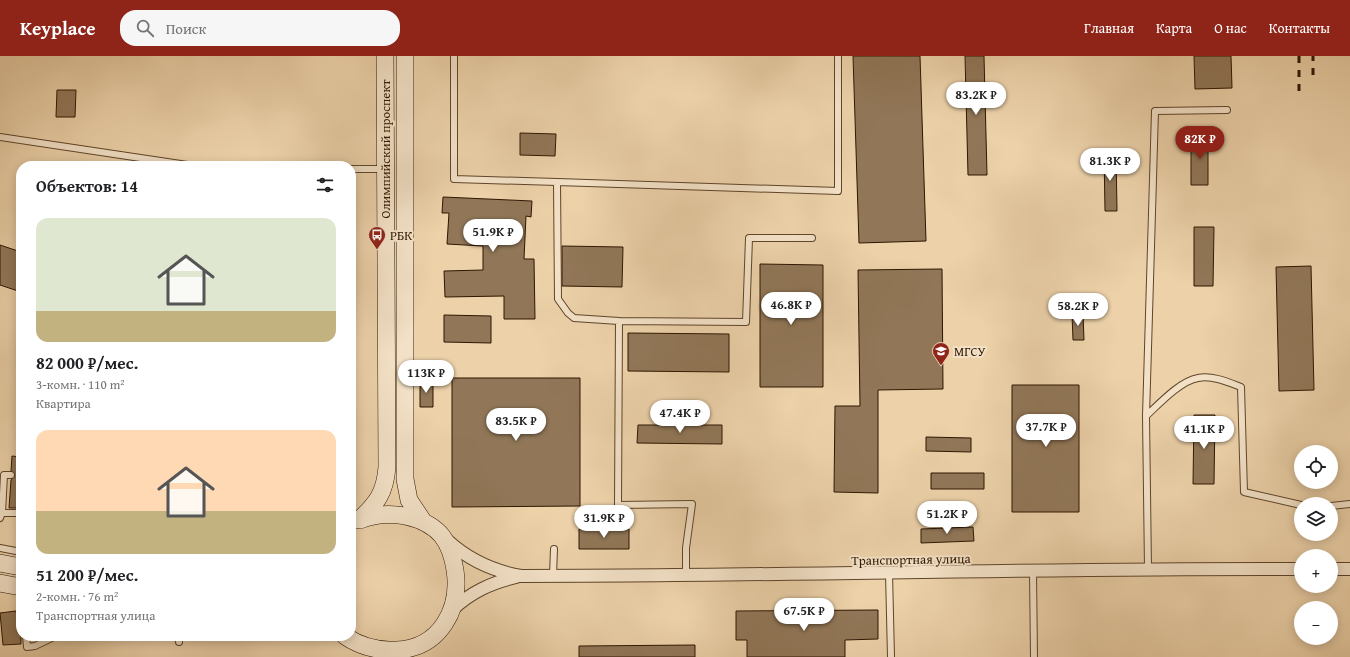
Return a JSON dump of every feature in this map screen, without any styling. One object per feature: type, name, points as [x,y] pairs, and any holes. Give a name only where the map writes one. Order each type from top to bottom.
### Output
[{"type":"main road","name":"Олимпийский проспект","points":[[356,521],[379,499],[386,481],[387,467],[385,56]]},
{"type":"main road","name":"Олимпийский проспект","points":[[405,56],[405,479],[410,500],[422,522]]},
{"type":"main road","points":[[354,641],[370,652],[404,650],[425,643],[439,632],[446,624],[452,610],[456,590],[456,573],[452,553],[441,535],[422,522],[390,514],[378,515],[356,522]]},
{"type":"main road","points":[[0,563],[16,566]]},
{"type":"main road","points":[[0,583],[16,588]]},
{"type":"main road","points":[[426,657],[439,632]]},
{"type":"street","name":"Транспортная улица","points":[[441,535],[459,551],[476,561],[492,569],[521,576],[889,573],[1148,568],[1294,569]]},
{"type":"street","points":[[1338,569],[1350,569]]},
{"type":"street","name":"Транспортная улица","points":[[452,610],[479,590],[492,584],[521,576]]},
{"type":"lane","points":[[454,56],[454,179],[838,191],[838,56]]},
{"type":"lane","points":[[1148,568],[1146,416],[1155,110],[1227,110]]},
{"type":"lane","points":[[0,137],[161,161]]},
{"type":"lane","points":[[356,169],[385,169]]},
{"type":"lane","points":[[557,182],[558,299],[568,314],[574,318],[619,322],[746,322],[749,238],[812,238]]},
{"type":"lane","points":[[619,322],[618,505],[692,504],[686,548],[686,574]]},
{"type":"lane","points":[[1146,416],[1175,389],[1198,378],[1222,380],[1241,387],[1244,492],[1294,503]]},
{"type":"lane","points":[[11,475],[4,475],[1,515],[16,514]]},
{"type":"lane","points":[[2,494],[11,488]]},
{"type":"lane","points":[[2,494],[10,499]]},
{"type":"lane","points":[[1338,505],[1350,504]]},
{"type":"lane","points":[[0,548],[16,551]]},
{"type":"lane","points":[[553,576],[554,549]]},
{"type":"lane","points":[[1033,571],[1034,657]]},
{"type":"lane","points":[[889,573],[891,657]]},
{"type":"lane","points":[[26,641],[27,647],[35,646],[46,641]]},
{"type":"building","points":[[853,56],[920,56],[926,241],[859,243]]},
{"type":"building","points":[[965,56],[984,56],[987,175],[968,175]]},
{"type":"building","points":[[1194,56],[1231,56],[1232,88],[1195,89]]},
{"type":"building","points":[[57,90],[76,90],[75,117],[56,117]]},
{"type":"building","points":[[520,133],[556,134],[555,156],[520,155]]},
{"type":"building","points":[[1191,134],[1208,134],[1208,185],[1191,185]]},
{"type":"building","points":[[1104,152],[1116,152],[1117,211],[1105,211]]},
{"type":"building","points":[[443,197],[532,201],[531,217],[526,216],[524,259],[534,259],[535,319],[504,319],[504,296],[445,297],[444,271],[483,270],[483,246],[447,244],[449,213],[442,213]]},
{"type":"building","points":[[1194,227],[1214,227],[1213,286],[1194,286]]},
{"type":"building","points":[[0,245],[16,250],[16,290],[0,285]]},
{"type":"building","points":[[562,246],[623,247],[622,287],[562,286]]},
{"type":"building","points":[[760,264],[823,265],[823,387],[760,387]]},
{"type":"building","points":[[1311,266],[1314,390],[1279,391],[1276,267]]},
{"type":"building","points":[[942,269],[943,389],[878,390],[878,493],[834,492],[835,406],[860,406],[858,270]]},
{"type":"building","points":[[1072,314],[1083,314],[1084,340],[1073,340]]},
{"type":"building","points":[[444,315],[491,316],[491,343],[444,342]]},
{"type":"building","points":[[628,333],[729,334],[729,372],[628,371]]},
{"type":"building","points":[[452,378],[580,378],[580,506],[452,507]]},
{"type":"building","points":[[420,382],[433,382],[433,407],[420,407]]},
{"type":"building","points":[[1012,385],[1079,385],[1079,512],[1012,512]]},
{"type":"building","points":[[1194,415],[1215,415],[1214,484],[1193,484]]},
{"type":"building","points":[[638,425],[722,425],[722,444],[637,443]]},
{"type":"building","points":[[926,437],[971,438],[971,452],[926,451]]},
{"type":"building","points":[[12,456],[16,456],[16,508],[9,508],[11,480],[15,475],[11,471]]},
{"type":"building","points":[[931,473],[984,473],[984,489],[931,489]]},
{"type":"building","points":[[973,527],[974,541],[921,543],[921,529]]},
{"type":"building","points":[[579,529],[629,529],[629,549],[579,549]]},
{"type":"building","points":[[878,610],[878,639],[845,640],[845,657],[747,657],[747,640],[736,640],[736,611]]},
{"type":"building","points":[[16,611],[16,641],[21,641],[21,644],[3,645],[0,613]]},
{"type":"building","points":[[695,645],[695,657],[579,657],[579,646]]},
{"type":"railway","points":[[1299,56],[1299,95]]},
{"type":"railway","points":[[1313,56],[1313,75]]},
{"type":"place","name":"РБК","points":[[377,250]]},
{"type":"place","name":"МГСУ","points":[[941,366]]}]
